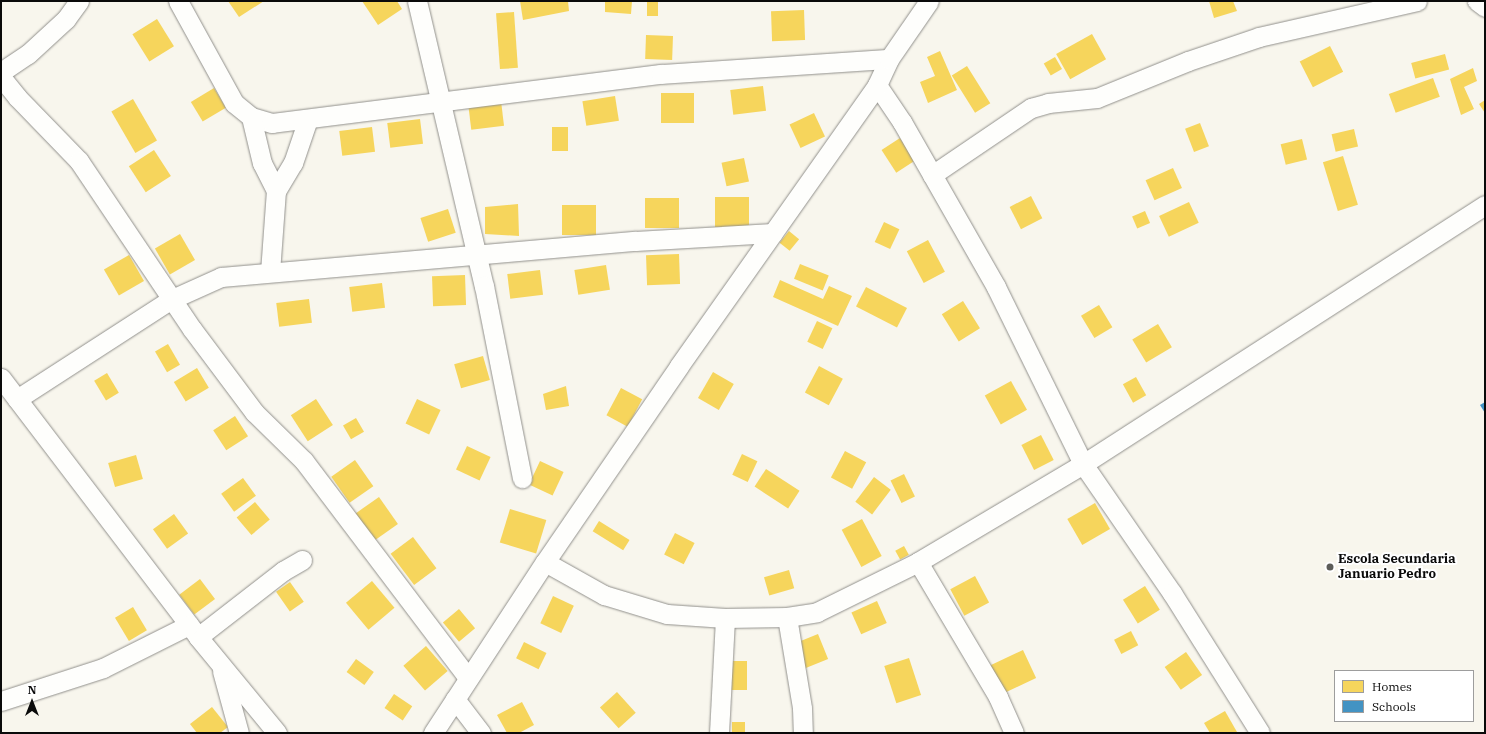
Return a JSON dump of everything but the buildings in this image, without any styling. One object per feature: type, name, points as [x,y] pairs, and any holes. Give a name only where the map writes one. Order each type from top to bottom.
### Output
[{"type":"street","points":[[1,72],[28,54],[61,24],[79,1]]},
{"type":"street","points":[[178,1],[234,103],[251,117],[272,123],[442,103],[661,74],[889,59]]},
{"type":"street","points":[[417,1],[477,255],[522,478]]},
{"type":"street","points":[[433,733],[545,562],[877,85],[889,59],[929,1]]},
{"type":"street","points":[[932,175],[1031,108],[1048,103],[1097,98],[1188,61],[1259,37],[1417,1]]},
{"type":"street","points":[[1476,1],[1485,7]]},
{"type":"street","points":[[1,76],[17,97],[79,161],[170,300],[254,412],[304,461],[468,678]]},
{"type":"street","points":[[877,85],[902,122],[996,287],[1083,464],[1172,593],[1260,733]]},
{"type":"street","points":[[251,117],[262,163],[276,192]]},
{"type":"street","points":[[270,272],[276,192],[293,163],[308,119]]},
{"type":"street","points":[[545,562],[611,597],[667,614],[725,618],[787,617],[818,612],[918,562],[1083,464],[1485,205]]},
{"type":"street","points":[[17,400],[81,356],[170,300],[221,277],[635,241],[773,233]]},
{"type":"street","points":[[1,378],[193,631],[277,733]]},
{"type":"street","points":[[1,701],[103,668],[193,631],[302,560]]},
{"type":"street","points":[[918,562],[998,697],[1014,733]]},
{"type":"street","points":[[787,617],[802,708],[803,733]]},
{"type":"street","points":[[719,733],[725,618]]},
{"type":"street","points":[[220,663],[239,733]]},
{"type":"street","points":[[454,699],[481,733]]},
{"type":"place","name":"Escola Secundaria Januario Pedro","points":[[1330,567]]}]
